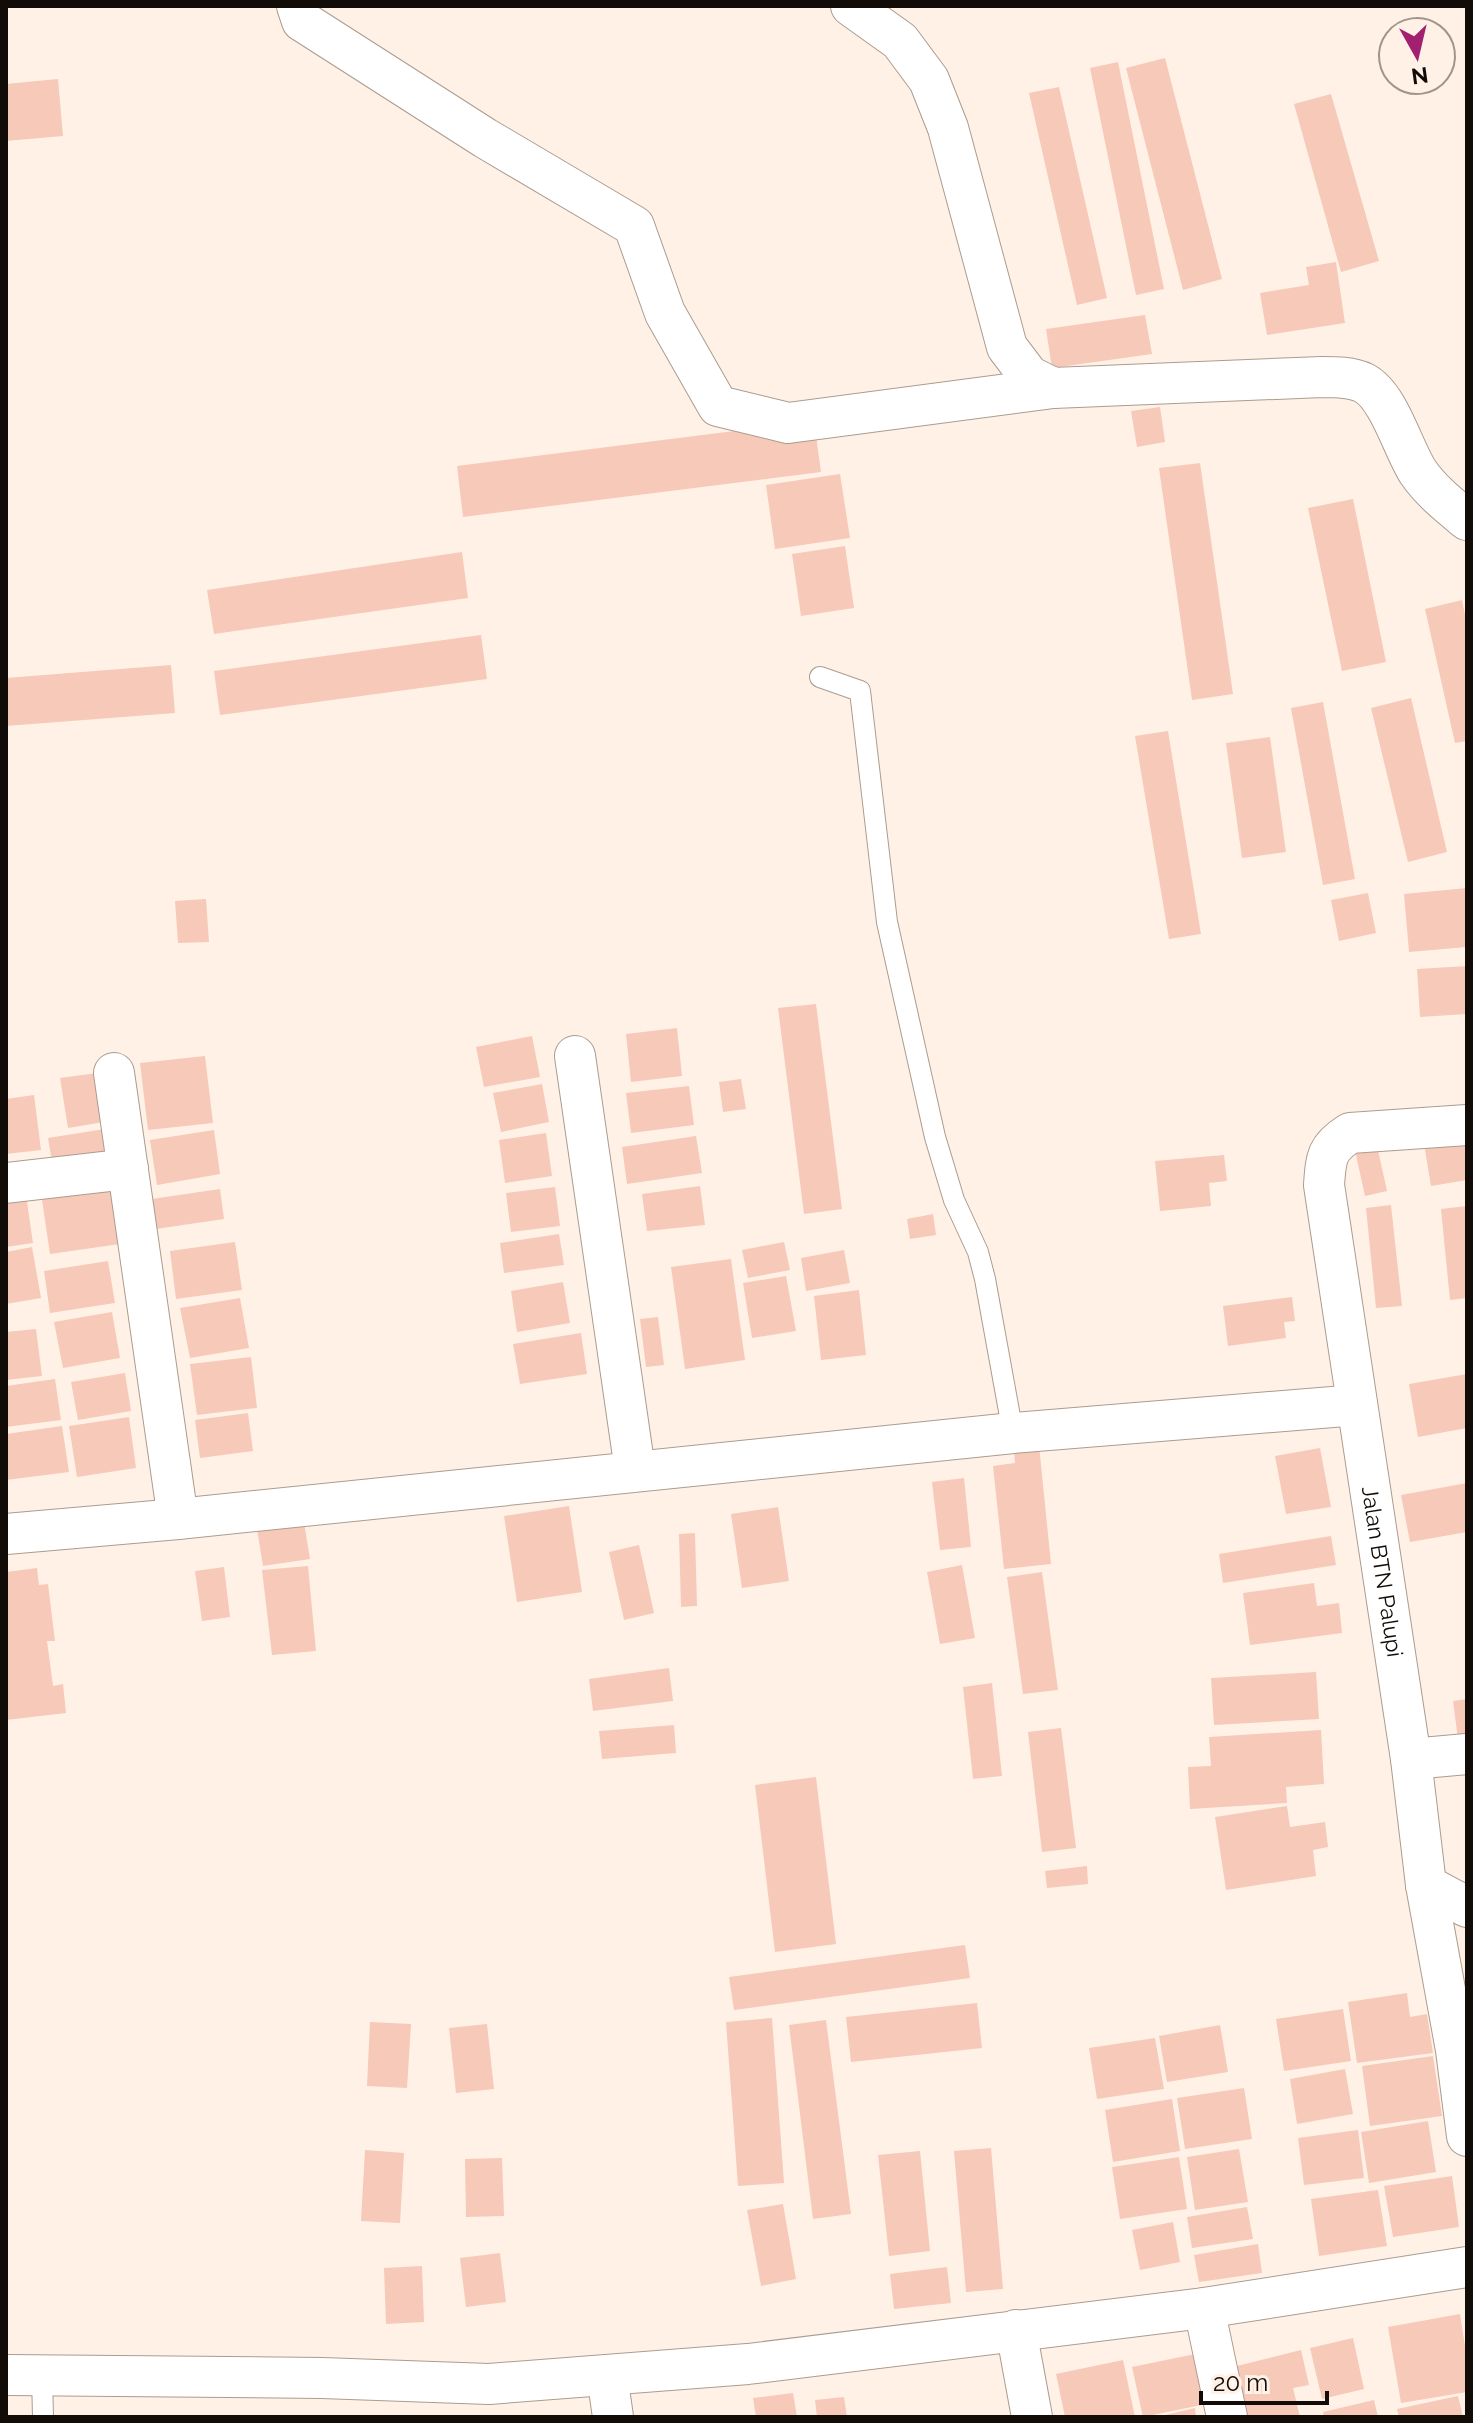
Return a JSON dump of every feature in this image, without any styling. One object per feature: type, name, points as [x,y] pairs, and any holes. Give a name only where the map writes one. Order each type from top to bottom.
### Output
[{"type":"street","points":[[297,6],[302,21],[485,138],[634,226],[665,313],[718,406],[788,423],[1053,388],[1341,377],[1366,383],[1385,404],[1419,474],[1467,520]]},
{"type":"street","points":[[851,6],[900,41],[929,80],[948,128],[1007,347],[1029,376],[1053,388]]},
{"type":"street","points":[[575,1056],[635,1470]]},
{"type":"street","points":[[114,1073],[178,1519]]},
{"type":"street","name":"Jalan BTN Palupi","points":[[1467,1125],[1350,1133],[1333,1143],[1326,1159],[1324,1185],[1411,1759],[1426,1885],[1462,2053],[1467,2136]]},
{"type":"street","points":[[6,1183],[128,1169]]},
{"type":"street","points":[[6,1534],[1013,1433],[1357,1405]]},
{"type":"street","points":[[1411,1759],[1467,1754]]},
{"type":"street","points":[[1426,1885],[1467,1907]]},
{"type":"street","points":[[24,2375],[322,2378],[489,2384],[748,2364],[1204,2308],[1467,2267]]},
{"type":"street","points":[[1204,2308],[1227,2417]]},
{"type":"street","points":[[1016,2330],[1032,2417]]},
{"type":"street","points":[[607,2375],[613,2417]]},
{"type":"lane","points":[[820,677],[860,691],[887,922],[935,1137],[954,1200],[978,1252],[985,1279],[1013,1433]]},
{"type":"lane","points":[[24,2375],[43,2417]]},
{"type":"building","points":[[1165,58],[1222,279],[1183,290],[1126,68]]},
{"type":"building","points":[[1118,62],[1164,289],[1136,295],[1090,68]]},
{"type":"building","points":[[58,79],[63,136],[6,141],[6,84]]},
{"type":"building","points":[[1059,87],[1107,298],[1077,305],[1029,93]]},
{"type":"building","points":[[1331,94],[1379,261],[1341,272],[1294,104]]},
{"type":"building","points":[[1336,262],[1345,323],[1267,335],[1260,293],[1309,285],[1306,267]]},
{"type":"building","points":[[1145,315],[1152,354],[1052,368],[1046,329]]},
{"type":"building","points":[[1160,407],[1165,442],[1137,447],[1131,411]]},
{"type":"building","points":[[814,421],[821,472],[463,517],[457,466]]},
{"type":"building","points":[[1200,463],[1233,694],[1192,700],[1159,468]]},
{"type":"building","points":[[840,474],[850,538],[775,549],[766,485]]},
{"type":"building","points":[[1353,499],[1386,662],[1342,671],[1308,508]]},
{"type":"building","points":[[845,546],[854,608],[801,616],[792,554]]},
{"type":"building","points":[[462,552],[468,598],[214,634],[207,590]]},
{"type":"building","points":[[1462,600],[1467,624],[1467,741],[1455,743],[1425,609]]},
{"type":"building","points":[[481,635],[487,679],[220,715],[214,671]]},
{"type":"building","points":[[171,665],[175,713],[6,726],[6,678]]},
{"type":"building","points":[[1411,698],[1447,852],[1408,862],[1371,708]]},
{"type":"building","points":[[1323,702],[1355,879],[1323,885],[1291,708]]},
{"type":"building","points":[[1168,731],[1201,934],[1169,939],[1135,736]]},
{"type":"building","points":[[1270,737],[1286,852],[1242,858],[1226,743]]},
{"type":"building","points":[[1467,888],[1467,947],[1409,952],[1404,894]]},
{"type":"building","points":[[1368,893],[1376,933],[1339,941],[1331,900]]},
{"type":"building","points":[[206,899],[209,942],[178,943],[175,901]]},
{"type":"building","points":[[1467,966],[1467,1014],[1420,1017],[1417,969]]},
{"type":"building","points":[[816,1004],[842,1209],[804,1214],[778,1008]]},
{"type":"building","points":[[677,1028],[682,1076],[631,1082],[626,1034]]},
{"type":"building","points":[[532,1036],[540,1077],[484,1087],[476,1047]]},
{"type":"building","points":[[205,1056],[213,1123],[148,1130],[140,1063]]},
{"type":"building","points":[[97,1073],[104,1122],[68,1128],[60,1078]]},
{"type":"building","points":[[741,1079],[746,1109],[723,1112],[719,1082]]},
{"type":"building","points":[[542,1084],[549,1122],[501,1132],[493,1093]]},
{"type":"building","points":[[689,1086],[694,1125],[631,1133],[626,1093]]},
{"type":"building","points":[[34,1095],[41,1150],[6,1154],[6,1099]]},
{"type":"building","points":[[105,1129],[109,1151],[52,1161],[48,1138]]},
{"type":"building","points":[[214,1130],[220,1174],[157,1185],[150,1140]]},
{"type":"building","points":[[1374,1132],[1387,1191],[1365,1196],[1352,1137]]},
{"type":"building","points":[[546,1133],[552,1176],[505,1183],[499,1140]]},
{"type":"building","points":[[696,1136],[702,1173],[627,1184],[622,1147]]},
{"type":"building","points":[[1465,1137],[1467,1180],[1431,1186],[1424,1144]]},
{"type":"building","points":[[1224,1155],[1227,1181],[1209,1183],[1211,1206],[1160,1211],[1155,1161]]},
{"type":"building","points":[[112,1183],[120,1244],[50,1254],[41,1193]]},
{"type":"building","points":[[700,1186],[705,1225],[647,1231],[642,1194]]},
{"type":"building","points":[[555,1187],[560,1226],[511,1232],[506,1193]]},
{"type":"building","points":[[220,1189],[224,1219],[149,1230],[145,1200]]},
{"type":"building","points":[[26,1195],[33,1243],[6,1247],[6,1198]]},
{"type":"building","points":[[1391,1205],[1402,1306],[1376,1308],[1366,1208]]},
{"type":"building","points":[[1467,1206],[1467,1298],[1450,1300],[1441,1209]]},
{"type":"building","points":[[933,1214],[936,1235],[910,1239],[907,1219]]},
{"type":"building","points":[[559,1234],[564,1265],[504,1273],[500,1243]]},
{"type":"building","points":[[235,1242],[242,1290],[176,1299],[170,1251]]},
{"type":"building","points":[[784,1242],[790,1270],[748,1278],[742,1250]]},
{"type":"building","points":[[32,1247],[41,1298],[6,1304],[6,1252]]},
{"type":"building","points":[[844,1250],[850,1283],[806,1291],[801,1258]]},
{"type":"building","points":[[731,1259],[745,1360],[685,1369],[671,1267]]},
{"type":"building","points":[[108,1261],[115,1303],[50,1313],[44,1271]]},
{"type":"building","points":[[786,1276],[796,1331],[752,1338],[743,1283]]},
{"type":"building","points":[[563,1282],[570,1323],[517,1332],[511,1291]]},
{"type":"building","points":[[859,1290],[866,1355],[821,1360],[814,1296]]},
{"type":"building","points":[[1292,1297],[1295,1321],[1284,1322],[1286,1338],[1228,1346],[1223,1306]]},
{"type":"building","points":[[240,1298],[249,1348],[190,1358],[180,1308]]},
{"type":"building","points":[[112,1312],[120,1358],[63,1368],[54,1322]]},
{"type":"building","points":[[658,1317],[664,1365],[646,1367],[640,1319]]},
{"type":"building","points":[[36,1329],[42,1376],[6,1380],[6,1332]]},
{"type":"building","points":[[581,1333],[587,1374],[520,1384],[513,1344]]},
{"type":"building","points":[[251,1357],[257,1408],[197,1415],[190,1364]]},
{"type":"building","points":[[125,1373],[131,1411],[78,1420],[71,1382]]},
{"type":"building","points":[[1467,1374],[1467,1428],[1418,1437],[1409,1384]]},
{"type":"building","points":[[55,1379],[61,1420],[6,1427],[6,1386]]},
{"type":"building","points":[[248,1413],[253,1451],[200,1458],[195,1420]]},
{"type":"building","points":[[129,1417],[136,1468],[77,1477],[69,1426]]},
{"type":"building","points":[[62,1426],[69,1472],[6,1480],[6,1434]]},
{"type":"building","points":[[1039,1445],[1051,1564],[1004,1569],[993,1466],[1015,1463],[1014,1448]]},
{"type":"building","points":[[1320,1448],[1331,1507],[1286,1514],[1275,1456]]},
{"type":"building","points":[[964,1478],[971,1547],[940,1550],[932,1482]]},
{"type":"building","points":[[1467,1483],[1467,1532],[1410,1542],[1401,1495]]},
{"type":"building","points":[[569,1506],[582,1592],[517,1602],[504,1516]]},
{"type":"building","points":[[778,1507],[789,1581],[742,1588],[731,1514]]},
{"type":"building","points":[[303,1516],[310,1559],[263,1566],[256,1523]]},
{"type":"building","points":[[695,1533],[697,1606],[681,1607],[679,1534]]},
{"type":"building","points":[[1331,1536],[1336,1565],[1223,1583],[1219,1554]]},
{"type":"building","points":[[639,1545],[654,1613],[624,1620],[609,1552]]},
{"type":"building","points":[[962,1565],[975,1638],[940,1644],[927,1572]]},
{"type":"building","points":[[308,1566],[316,1651],[272,1655],[262,1570]]},
{"type":"building","points":[[224,1567],[230,1617],[202,1621],[195,1571]]},
{"type":"building","points":[[37,1568],[39,1585],[48,1584],[55,1641],[47,1641],[53,1686],[63,1684],[66,1713],[6,1720],[6,1572]]},
{"type":"building","points":[[1042,1572],[1058,1690],[1023,1694],[1007,1577]]},
{"type":"building","points":[[1314,1583],[1317,1606],[1339,1603],[1342,1633],[1250,1645],[1243,1593]]},
{"type":"building","points":[[669,1668],[673,1701],[593,1711],[589,1679]]},
{"type":"building","points":[[1316,1672],[1319,1719],[1214,1725],[1211,1678]]},
{"type":"building","points":[[992,1683],[1002,1776],[973,1779],[963,1687]]},
{"type":"building","points":[[1467,1699],[1467,1737],[1458,1739],[1453,1701]]},
{"type":"building","points":[[674,1725],[676,1753],[602,1759],[599,1731]]},
{"type":"building","points":[[1061,1728],[1076,1848],[1042,1852],[1028,1732]]},
{"type":"building","points":[[1321,1730],[1324,1784],[1286,1787],[1287,1803],[1190,1809],[1188,1767],[1211,1766],[1209,1737]]},
{"type":"building","points":[[816,1777],[836,1944],[775,1952],[755,1785]]},
{"type":"building","points":[[1287,1806],[1290,1827],[1325,1822],[1328,1847],[1313,1850],[1316,1876],[1226,1890],[1215,1817]]},
{"type":"building","points":[[1087,1866],[1088,1884],[1047,1888],[1045,1871]]},
{"type":"building","points":[[965,1945],[970,1978],[734,2010],[729,1977]]},
{"type":"building","points":[[1407,1993],[1410,2017],[1427,2014],[1433,2053],[1357,2063],[1348,2002]]},
{"type":"building","points":[[977,2003],[982,2048],[851,2062],[846,2017]]},
{"type":"building","points":[[1343,2009],[1351,2061],[1284,2071],[1276,2019]]},
{"type":"building","points":[[772,2018],[784,2183],[738,2186],[726,2022]]},
{"type":"building","points":[[826,2020],[851,2214],[813,2219],[789,2025]]},
{"type":"building","points":[[370,2022],[411,2024],[407,2088],[367,2086]]},
{"type":"building","points":[[487,2024],[494,2089],[456,2093],[449,2028]]},
{"type":"building","points":[[1220,2025],[1228,2072],[1167,2082],[1159,2036]]},
{"type":"building","points":[[1155,2038],[1164,2089],[1097,2099],[1089,2048]]},
{"type":"building","points":[[1433,2056],[1442,2116],[1370,2126],[1362,2066]]},
{"type":"building","points":[[1345,2069],[1353,2114],[1297,2124],[1290,2079]]},
{"type":"building","points":[[1244,2088],[1252,2139],[1185,2149],[1177,2098]]},
{"type":"building","points":[[1172,2099],[1180,2151],[1113,2162],[1105,2110]]},
{"type":"building","points":[[1428,2121],[1436,2172],[1369,2183],[1361,2132]]},
{"type":"building","points":[[1358,2130],[1364,2178],[1304,2185],[1298,2138]]},
{"type":"building","points":[[991,2148],[1003,2289],[966,2292],[954,2151]]},
{"type":"building","points":[[1239,2149],[1248,2202],[1195,2210],[1187,2157]]},
{"type":"building","points":[[365,2150],[404,2153],[400,2223],[361,2221]]},
{"type":"building","points":[[920,2151],[930,2251],[889,2256],[878,2155]]},
{"type":"building","points":[[1179,2157],[1187,2209],[1120,2219],[1112,2167]]},
{"type":"building","points":[[502,2158],[504,2216],[466,2217],[465,2159]]},
{"type":"building","points":[[1452,2176],[1459,2227],[1393,2237],[1384,2186]]},
{"type":"building","points":[[1378,2190],[1387,2246],[1319,2256],[1311,2199]]},
{"type":"building","points":[[783,2204],[796,2279],[761,2286],[747,2210]]},
{"type":"building","points":[[1247,2207],[1253,2239],[1192,2248],[1187,2217]]},
{"type":"building","points":[[1173,2222],[1180,2262],[1140,2270],[1132,2230]]},
{"type":"building","points":[[1258,2244],[1262,2273],[1199,2282],[1194,2255]]},
{"type":"building","points":[[500,2253],[506,2302],[466,2307],[460,2258]]},
{"type":"building","points":[[422,2266],[424,2322],[386,2324],[384,2268]]},
{"type":"building","points":[[947,2267],[951,2303],[894,2309],[890,2274]]},
{"type":"building","points":[[1460,2314],[1467,2359],[1467,2392],[1401,2403],[1388,2327]]},
{"type":"building","points":[[1353,2338],[1364,2389],[1322,2399],[1310,2348]]},
{"type":"building","points":[[1301,2350],[1309,2385],[1293,2388],[1300,2417],[1245,2417],[1233,2367]]},
{"type":"building","points":[[1195,2354],[1206,2404],[1143,2417],[1132,2367]]},
{"type":"building","points":[[1123,2360],[1135,2417],[1065,2417],[1056,2374]]},
{"type":"building","points":[[793,2393],[797,2417],[756,2417],[753,2398]]},
{"type":"building","points":[[1458,2396],[1463,2417],[1399,2417],[1397,2409]]},
{"type":"building","points":[[844,2397],[847,2417],[817,2417],[815,2400]]},
{"type":"building","points":[[1374,2400],[1378,2417],[1324,2417],[1323,2412]]},
{"type":"building","points":[[1195,2408],[1196,2417],[1161,2417],[1161,2416]]}]
